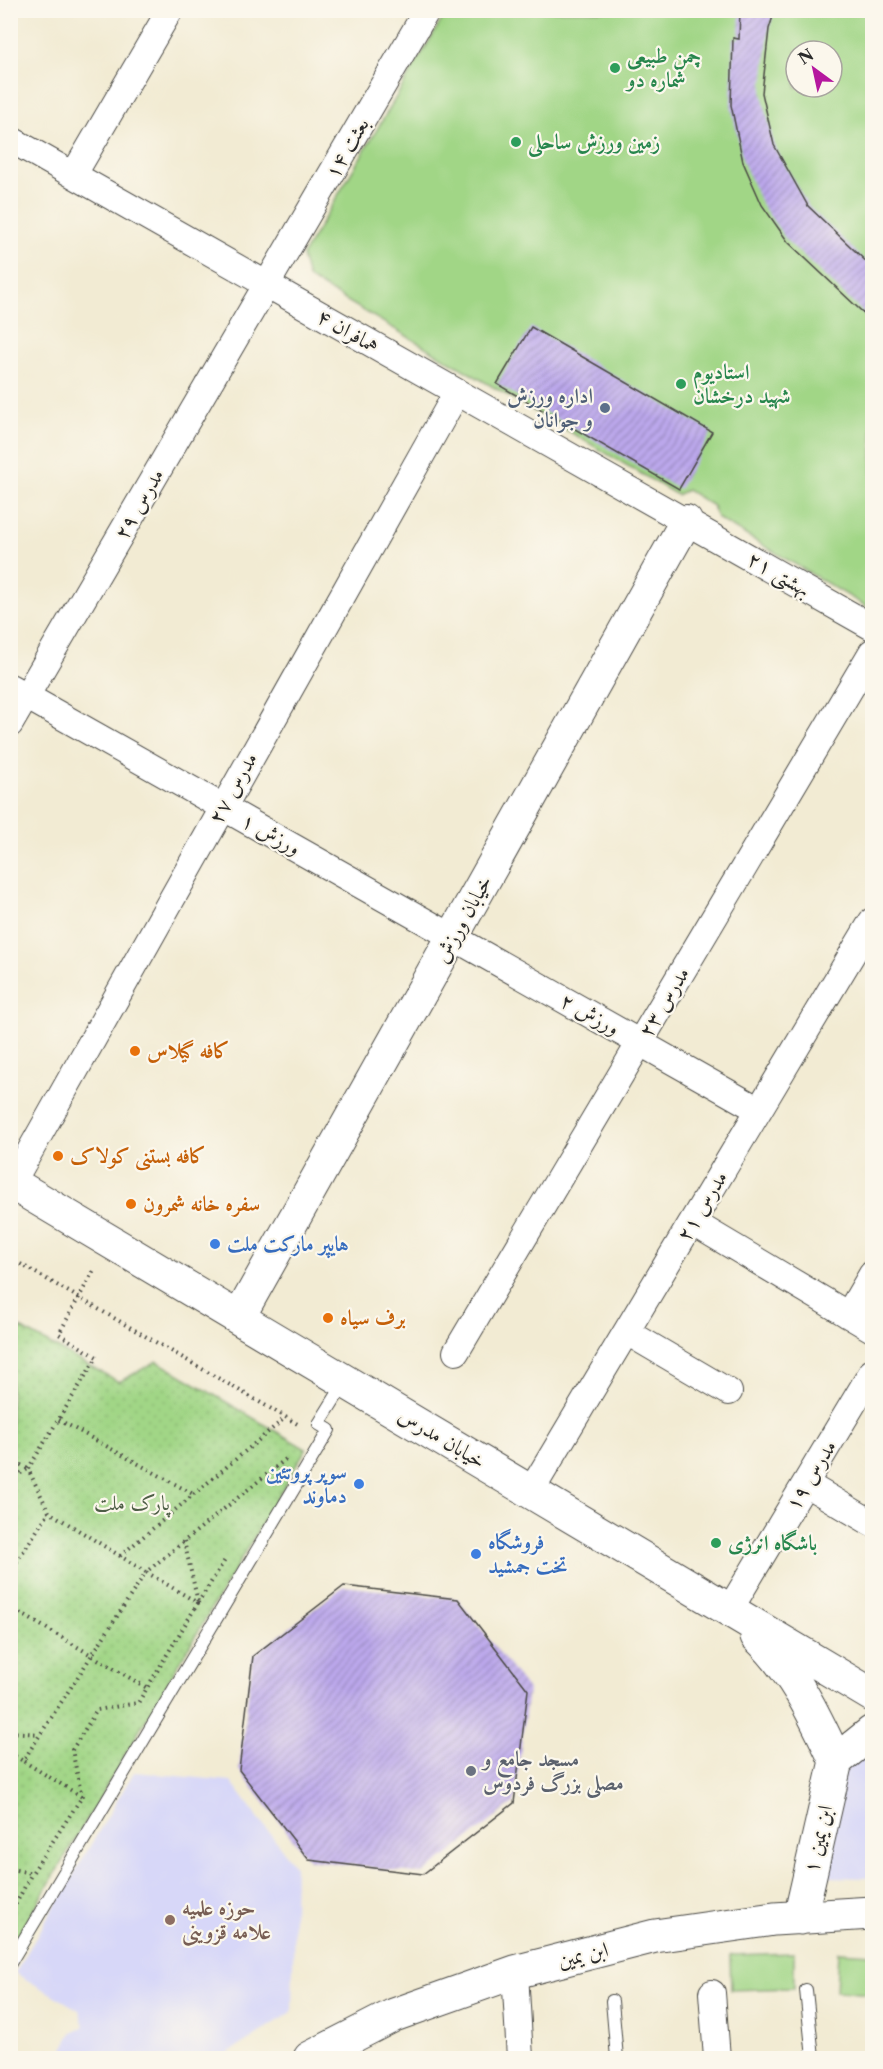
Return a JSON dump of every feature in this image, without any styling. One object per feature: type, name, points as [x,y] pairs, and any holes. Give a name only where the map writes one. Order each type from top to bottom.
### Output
[{"type":"main road","name":"خیابان مدرس","points":[[11,1183],[873,1695]]},
{"type":"main road","points":[[730,1609],[766,1644],[784,1666],[815,1716],[836,1761],[873,1732]]},
{"type":"main road","name":"ابن یمین ۱","points":[[800,1918],[836,1761]]},
{"type":"main road","name":"ابن یمین","points":[[310,2058],[394,2015],[515,1972],[655,1936],[800,1918],[873,1913]]},
{"type":"street","points":[[74,174],[170,10]]},
{"type":"street","name":"بعثت ۱۴","points":[[267,285],[427,10]]},
{"type":"street","name":"همافران ۴","points":[[10,139],[456,393],[687,521]]},
{"type":"street","name":"مدرس ۲۹","points":[[10,724],[18,692],[267,285]]},
{"type":"street","name":"مدرس ۲۷","points":[[11,1183],[456,393]]},
{"type":"street","name":"بهشتی ۲۱","points":[[687,521],[873,627]]},
{"type":"street","name":"خیابان ورزش","points":[[239,1317],[687,521]]},
{"type":"street","name":"مدرس ۲۳","points":[[456,1352],[873,652]]},
{"type":"street","name":"ورزش ۱","points":[[18,692],[453,937]]},
{"type":"street","name":"مدرس ۲۱","points":[[531,1491],[759,1110],[866,947],[873,921]]},
{"type":"street","name":"ورزش ۲","points":[[453,937],[759,1110]]},
{"type":"street","points":[[692,1222],[873,1329]]},
{"type":"street","points":[[848,1315],[873,1274]]},
{"type":"street","points":[[627,1332],[729,1392]]},
{"type":"street","name":"مدرس ۱۹","points":[[730,1609],[871,1379]]},
{"type":"street","points":[[806,1484],[873,1523]]},
{"type":"street","points":[[515,1972],[520,2058]]},
{"type":"street","points":[[712,1993],[717,2058]]},
{"type":"lane","points":[[10,1963],[329,1430],[319,1424],[345,1381]]},
{"type":"lane","points":[[806,1990],[813,2058]]},
{"type":"lane","points":[[612,2001],[617,2058]]},
{"type":"path","points":[[10,1479],[28,1469],[97,1357],[59,1334],[111,1242]]},
{"type":"path","points":[[10,1258],[310,1432]]},
{"type":"path","points":[[120,1556],[285,1418]]},
{"type":"path","points":[[59,1419],[193,1494]]},
{"type":"path","points":[[23,1761],[146,1572],[261,1477],[294,1454]]},
{"type":"path","points":[[10,1459],[28,1469],[48,1512],[198,1603]]},
{"type":"path","points":[[10,1572],[48,1512]]},
{"type":"path","points":[[10,1915],[32,1873],[82,1797],[72,1750],[97,1710],[138,1703],[198,1603],[184,1541]]},
{"type":"path","points":[[10,1607],[147,1688]]},
{"type":"path","points":[[10,1732],[41,1734]]},
{"type":"path","points":[[10,1753],[82,1797]]},
{"type":"path","points":[[10,1869],[32,1873]]},
{"type":"shaded area","points":[[872,1742],[872,1878],[822,1877],[845,1767]]},
{"type":"shaded area","name":"حوزه علمیه علامه قزوینی","points":[[134,1772],[231,1781],[295,1867],[292,2012],[220,2058],[58,2058],[71,2034],[84,2026],[79,2010],[15,1973]]},
{"type":"green space","name":"استادیوم شهید درخشان","points":[[447,11],[872,11],[872,610],[717,518],[713,506],[687,490],[677,495],[308,278],[302,256]]},
{"type":"green space","name":"پارک ملت","points":[[11,1323],[119,1382],[157,1361],[306,1449],[11,1948]]},
{"type":"green space","points":[[838,1952],[872,1954],[872,1994],[836,1991]]},
{"type":"green space","points":[[794,1953],[794,1988],[731,1990],[730,1955]]},
{"type":"building","points":[[740,10],[775,10],[769,29],[762,93],[774,145],[808,206],[873,268],[873,322],[788,242],[762,205],[743,162],[731,105],[733,38],[739,39]]},
{"type":"building","name":"اداره ورزش و جوانان","points":[[531,327],[712,432],[679,489],[497,384]]},
{"type":"building","points":[[344,1586],[458,1599],[528,1690],[514,1803],[423,1874],[309,1860],[239,1770],[253,1656]]},
{"type":"place","name":"چمن طبیعی شماره دو","points":[[615,68]]},
{"type":"place","name":"زمین ورزش ساحلی","points":[[516,142]]},
{"type":"place","name":"استادیوم شهید درخشان","points":[[681,384]]},
{"type":"place","name":"اداره ورزش و جوانان","points":[[605,408]]},
{"type":"place","name":"کافه گیلاس","points":[[135,1051]]},
{"type":"place","name":"کافه بستنی کولاک","points":[[58,1156]]},
{"type":"place","name":"سفره خانه شمرون","points":[[131,1204]]},
{"type":"place","name":"هایپر مارکت ملت","points":[[215,1244]]},
{"type":"place","name":"برف سیاه","points":[[328,1318]]},
{"type":"place","name":"سوپر پروتئین دماوند","points":[[359,1484]]},
{"type":"place","name":"باشگاه انرژی","points":[[716,1543]]},
{"type":"place","name":"فروشگاه تخت جمشید","points":[[476,1554]]},
{"type":"place","name":"مسجد جامع و مصلی بزرگ فردوس","points":[[471,1771]]},
{"type":"place","name":"حوزه علمیه علامه قزوینی","points":[[170,1920]]}]
